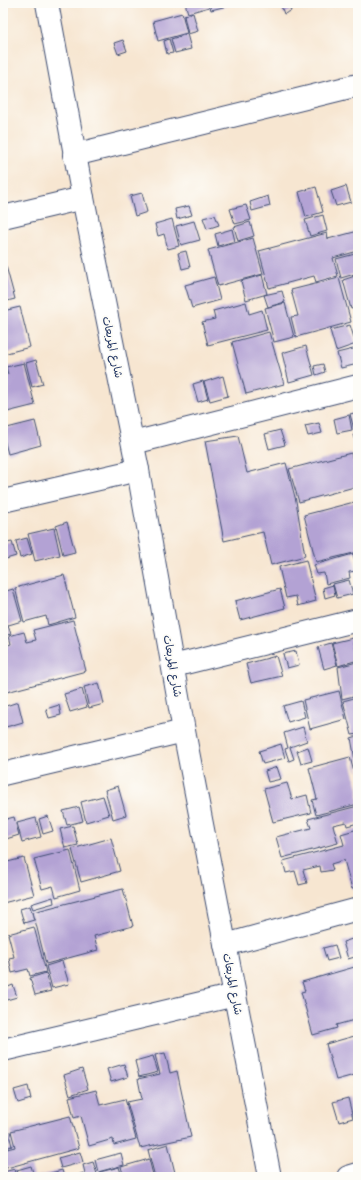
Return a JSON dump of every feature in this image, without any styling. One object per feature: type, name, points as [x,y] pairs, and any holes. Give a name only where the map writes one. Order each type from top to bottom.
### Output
[{"type":"street","name":"شارع المربعات","points":[[48,3],[82,198],[133,443],[184,730],[270,1177]]},
{"type":"street","points":[[74,154],[358,85]]},
{"type":"street","points":[[3,217],[82,198]]},
{"type":"street","points":[[133,443],[358,386]]},
{"type":"street","points":[[3,501],[138,470]]},
{"type":"street","points":[[173,666],[358,620]]},
{"type":"street","points":[[3,774],[184,730]]},
{"type":"street","points":[[226,945],[358,909]]},
{"type":"street","points":[[3,1050],[235,995]]},
{"type":"street","points":[[348,1177],[358,1174]]},
{"type":"building","points":[[185,3],[208,3],[209,7],[188,13]]},
{"type":"building","points":[[209,3],[235,3],[235,4],[211,10]]},
{"type":"building","points":[[280,3],[288,3],[291,11],[284,14]]},
{"type":"building","points":[[182,13],[187,33],[158,41],[153,21]]},
{"type":"building","points":[[193,13],[198,31],[188,34],[184,16]]},
{"type":"building","points":[[187,34],[191,49],[175,53],[171,39]]},
{"type":"building","points":[[169,39],[173,53],[167,54],[164,41]]},
{"type":"building","points":[[123,40],[127,51],[118,54],[114,43]]},
{"type":"building","points":[[346,186],[351,202],[336,206],[331,191]]},
{"type":"building","points":[[316,187],[323,212],[306,217],[299,192]]},
{"type":"building","points":[[142,193],[147,212],[135,216],[130,196]]},
{"type":"building","points":[[268,196],[270,206],[252,211],[250,202]]},
{"type":"building","points":[[246,205],[251,220],[235,224],[230,209]]},
{"type":"building","points":[[189,206],[192,215],[177,219],[175,209]]},
{"type":"building","points":[[215,215],[219,225],[207,229],[203,218]]},
{"type":"building","points":[[323,215],[327,231],[310,236],[305,220]]},
{"type":"building","points":[[172,219],[179,246],[168,249],[164,234],[158,236],[155,224]]},
{"type":"building","points":[[194,221],[200,240],[181,245],[176,226]]},
{"type":"building","points":[[250,222],[254,236],[238,241],[234,227]]},
{"type":"building","points":[[232,229],[235,241],[218,246],[215,234]]},
{"type":"building","points":[[358,231],[358,251],[333,258],[338,276],[316,282],[314,276],[269,288],[259,251],[327,233],[328,239]]},
{"type":"building","points":[[253,238],[263,274],[218,286],[208,250]]},
{"type":"building","points":[[186,251],[190,267],[182,269],[178,253]]},
{"type":"building","points":[[355,254],[358,264],[358,273],[341,278],[336,259]]},
{"type":"building","points":[[6,266],[15,299],[3,302],[3,267]]},
{"type":"building","points":[[262,275],[267,294],[246,300],[241,281]]},
{"type":"building","points":[[358,275],[358,307],[351,309],[343,280]]},
{"type":"building","points":[[214,277],[220,300],[192,308],[185,285]]},
{"type":"building","points":[[339,278],[351,322],[296,337],[291,317],[298,316],[291,290]]},
{"type":"building","points":[[282,291],[285,302],[268,307],[264,295]]},
{"type":"building","points":[[246,302],[249,314],[262,310],[267,330],[208,345],[202,322],[215,319],[213,311]]},
{"type":"building","points":[[285,303],[294,337],[274,342],[265,308]]},
{"type":"building","points":[[20,307],[30,347],[3,354],[3,311]]},
{"type":"building","points":[[350,325],[356,344],[336,351],[330,330]]},
{"type":"building","points":[[269,332],[284,384],[246,394],[232,342]]},
{"type":"building","points":[[306,346],[314,375],[289,382],[282,353]]},
{"type":"building","points":[[357,348],[358,364],[341,368],[337,353]]},
{"type":"building","points":[[36,360],[43,384],[32,387],[26,363]]},
{"type":"building","points":[[24,363],[35,405],[3,413],[3,375],[8,374],[6,367]]},
{"type":"building","points":[[323,364],[325,372],[316,375],[314,366]]},
{"type":"building","points":[[223,376],[228,396],[210,401],[204,382]]},
{"type":"building","points":[[203,381],[208,399],[198,402],[193,384]]},
{"type":"building","points":[[358,412],[358,433],[355,433],[350,414]]},
{"type":"building","points":[[349,415],[352,430],[337,433],[334,419]]},
{"type":"building","points":[[35,421],[41,445],[8,454],[3,429]]},
{"type":"building","points":[[319,423],[322,433],[308,436],[305,426]]},
{"type":"building","points":[[280,430],[285,445],[269,449],[265,434]]},
{"type":"building","points":[[358,434],[358,450],[353,435]]},
{"type":"building","points":[[238,436],[247,473],[286,463],[296,501],[305,556],[271,565],[263,532],[224,541],[205,441]]},
{"type":"building","points":[[351,453],[358,479],[358,486],[299,502],[289,469]]},
{"type":"building","points":[[358,501],[358,552],[316,562],[304,515]]},
{"type":"building","points":[[67,522],[75,552],[63,555],[56,526]]},
{"type":"building","points":[[54,528],[60,555],[35,561],[28,534]]},
{"type":"building","points":[[27,538],[32,554],[20,558],[16,541]]},
{"type":"building","points":[[12,542],[16,556],[6,559],[3,544]]},
{"type":"building","points":[[353,554],[357,571],[349,572],[350,578],[326,584],[324,573],[317,574],[314,565]]},
{"type":"building","points":[[306,560],[316,601],[298,606],[296,596],[286,598],[279,567]]},
{"type":"building","points":[[64,575],[75,617],[48,625],[46,616],[24,622],[15,588]]},
{"type":"building","points":[[349,580],[353,594],[337,598],[333,584]]},
{"type":"building","points":[[333,585],[335,595],[325,598],[323,588]]},
{"type":"building","points":[[13,589],[22,621],[5,626],[3,619],[3,592]]},
{"type":"building","points":[[280,589],[285,608],[240,620],[235,601]]},
{"type":"building","points":[[73,620],[86,671],[3,693],[3,647],[11,644],[9,636],[24,632],[27,642],[36,640],[33,630]]},
{"type":"building","points":[[8,626],[11,634],[3,636],[3,628]]},
{"type":"building","points":[[353,638],[358,660],[338,666],[332,643]]},
{"type":"building","points":[[331,643],[337,665],[324,669],[318,647]]},
{"type":"building","points":[[296,651],[299,665],[287,668],[283,654]]},
{"type":"building","points":[[276,656],[282,676],[251,683],[246,664]]},
{"type":"building","points":[[357,662],[358,695],[342,699],[338,667]]},
{"type":"building","points":[[99,683],[104,704],[89,708],[84,687]]},
{"type":"building","points":[[82,689],[87,707],[70,712],[64,694]]},
{"type":"building","points":[[339,691],[346,719],[310,729],[303,700]]},
{"type":"building","points":[[358,697],[358,734],[352,735],[343,701]]},
{"type":"building","points":[[301,701],[305,717],[288,722],[283,706]]},
{"type":"building","points":[[18,702],[23,722],[6,727],[3,716],[3,707]]},
{"type":"building","points":[[59,705],[61,715],[49,718],[46,709]]},
{"type":"building","points":[[303,727],[307,741],[290,747],[294,759],[289,761],[285,749],[288,748],[284,733]]},
{"type":"building","points":[[358,736],[358,771],[357,771],[351,738]]},
{"type":"building","points":[[281,744],[285,758],[263,764],[259,751]]},
{"type":"building","points":[[308,747],[312,761],[301,764],[297,751]]},
{"type":"building","points":[[350,757],[358,788],[358,804],[316,815],[312,800],[317,799],[309,768]]},
{"type":"building","points":[[277,767],[281,779],[268,782],[265,771]]},
{"type":"building","points":[[287,783],[292,799],[307,795],[311,813],[273,822],[264,789]]},
{"type":"building","points":[[118,786],[126,815],[113,819],[105,790]]},
{"type":"building","points":[[103,796],[109,815],[86,822],[81,802]]},
{"type":"building","points":[[358,806],[358,823],[347,826],[346,822],[333,825],[338,843],[282,858],[276,837],[311,828],[308,819]]},
{"type":"building","points":[[79,807],[83,821],[67,825],[63,811]]},
{"type":"building","points":[[48,816],[53,831],[43,834],[39,819]]},
{"type":"building","points":[[14,817],[19,835],[3,840],[3,820]]},
{"type":"building","points":[[36,818],[41,837],[22,842],[17,823]]},
{"type":"building","points":[[73,826],[78,845],[65,848],[60,829]]},
{"type":"building","points":[[358,829],[358,888],[352,889],[344,860],[331,864],[333,870],[321,872],[320,866],[303,870],[307,883],[299,885],[295,871],[286,873],[283,861],[344,845],[341,834]]},
{"type":"building","points":[[111,838],[120,871],[81,882],[72,849]]},
{"type":"building","points":[[70,850],[80,890],[56,897],[53,886],[42,889],[34,859]]},
{"type":"building","points":[[24,858],[34,895],[3,903],[3,863]]},
{"type":"building","points":[[123,889],[133,926],[94,936],[98,950],[46,964],[33,912]]},
{"type":"building","points":[[53,897],[54,903],[33,909],[31,904]]},
{"type":"building","points":[[30,906],[34,920],[24,923],[20,909]]},
{"type":"building","points":[[34,927],[46,972],[30,976],[28,969],[12,973],[9,958],[14,957],[8,934]]},
{"type":"building","points":[[358,937],[358,956],[348,959],[343,942]]},
{"type":"building","points":[[335,945],[339,958],[327,961],[323,948]]},
{"type":"building","points":[[62,961],[69,984],[52,988],[46,966]]},
{"type":"building","points":[[358,966],[358,1019],[336,1025],[337,1028],[313,1035],[301,992],[305,991],[302,982]]},
{"type":"building","points":[[46,973],[51,991],[35,995],[30,978]]},
{"type":"building","points":[[13,985],[17,997],[3,1001],[3,989]]},
{"type":"building","points":[[358,1035],[358,1074],[336,1080],[326,1044]]},
{"type":"building","points":[[165,1053],[170,1073],[177,1071],[191,1137],[140,1148],[127,1102],[142,1099],[138,1079],[160,1074],[155,1055]]},
{"type":"building","points":[[153,1056],[158,1072],[139,1077],[135,1061]]},
{"type":"building","points":[[124,1064],[128,1077],[111,1082],[107,1069]]},
{"type":"building","points":[[82,1069],[88,1089],[70,1095],[64,1075]]},
{"type":"building","points":[[28,1086],[31,1099],[18,1103],[14,1090]]},
{"type":"building","points":[[96,1090],[100,1105],[125,1099],[136,1139],[114,1145],[113,1139],[89,1146],[81,1116],[74,1118],[69,1097]]},
{"type":"building","points":[[348,1098],[353,1118],[339,1122],[333,1102]]},
{"type":"building","points":[[358,1102],[358,1116],[354,1103]]},
{"type":"building","points":[[70,1116],[79,1148],[3,1169],[3,1150],[15,1147],[11,1131]]},
{"type":"building","points":[[8,1130],[12,1146],[3,1148],[3,1131]]},
{"type":"building","points":[[168,1144],[176,1177],[155,1177],[148,1150]]},
{"type":"building","points":[[80,1152],[83,1162],[61,1168],[58,1158]]},
{"type":"building","points":[[121,1153],[124,1165],[98,1172],[95,1160]]},
{"type":"building","points":[[149,1159],[153,1175],[150,1177],[124,1177],[121,1167]]},
{"type":"building","points":[[93,1162],[98,1177],[86,1177],[83,1165]]},
{"type":"building","points":[[31,1166],[34,1176],[19,1177],[17,1170]]},
{"type":"building","points":[[119,1167],[122,1177],[101,1177],[100,1172]]},
{"type":"building","points":[[15,1169],[17,1177],[3,1177],[3,1172]]},
{"type":"building","points":[[62,1170],[64,1177],[36,1177]]},
{"type":"building","points":[[83,1173],[84,1177],[72,1177]]}]
